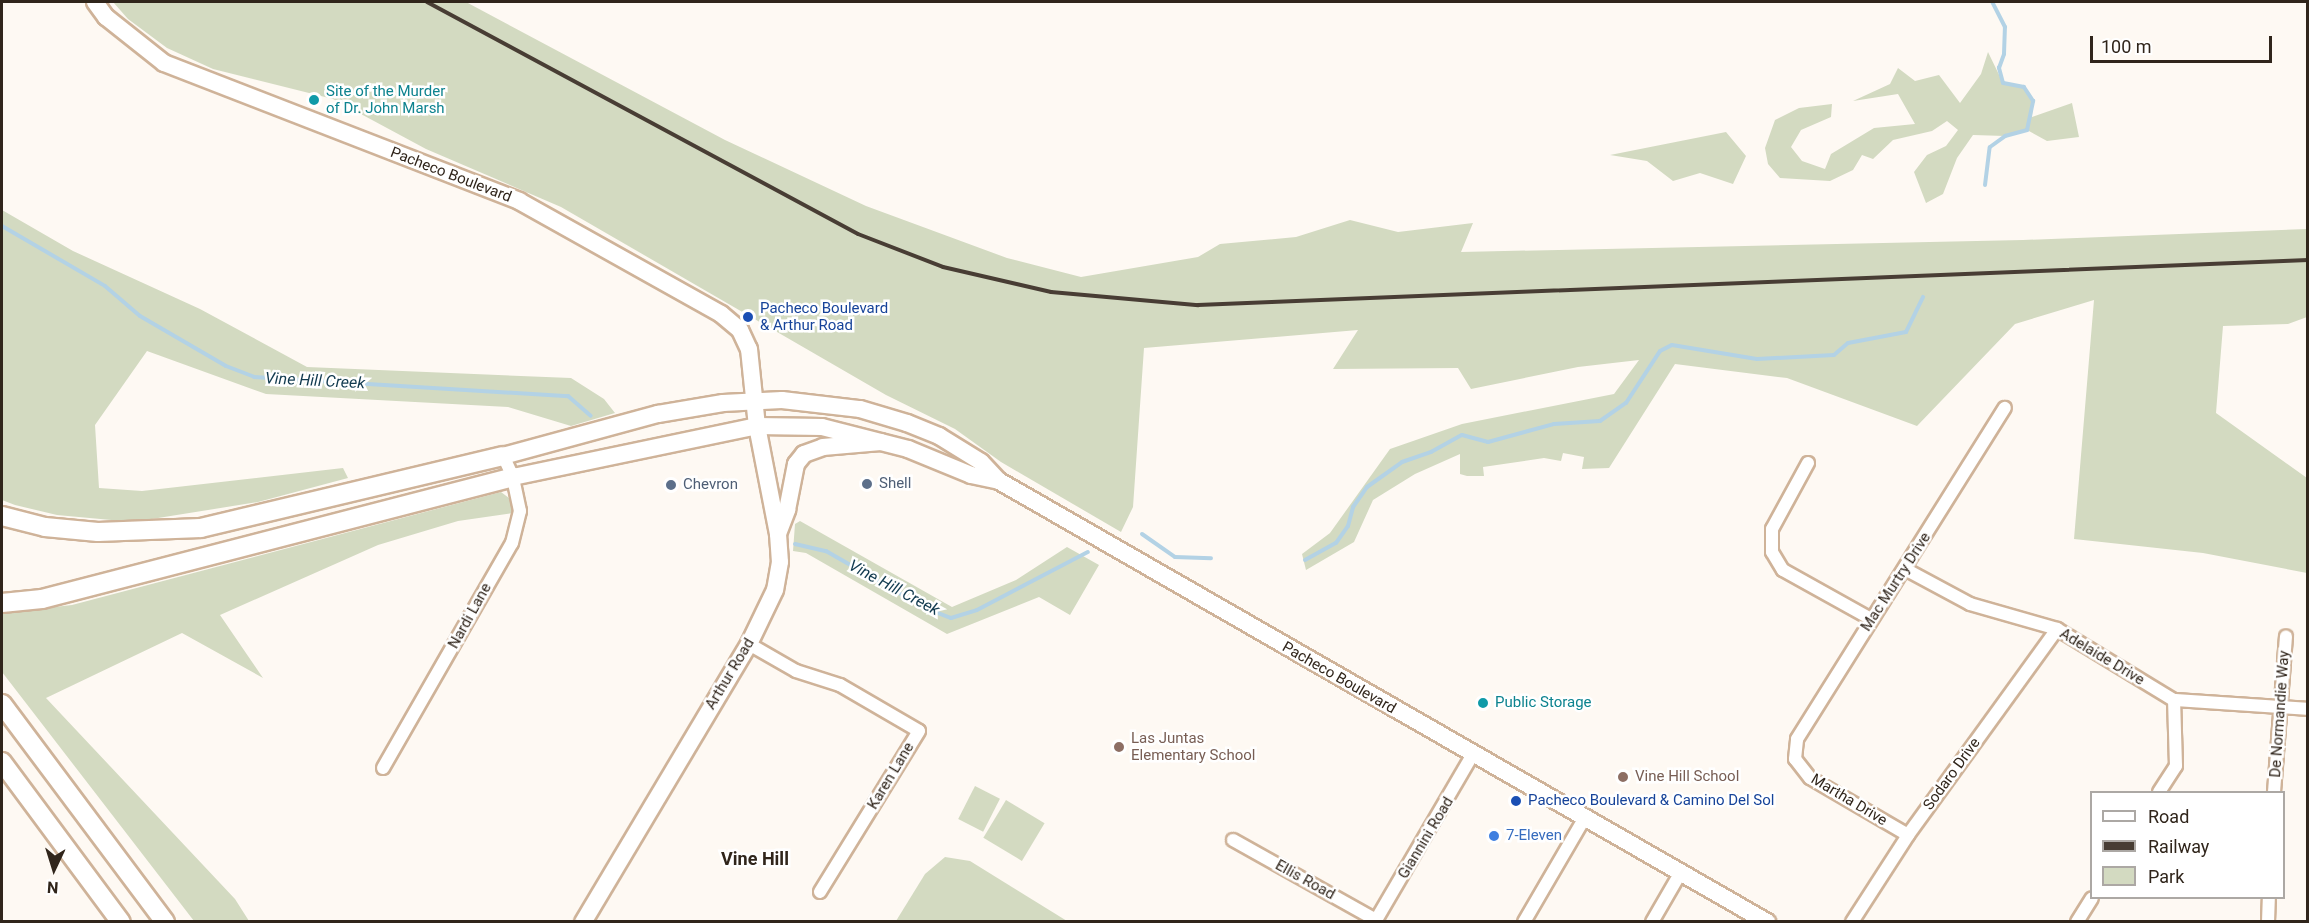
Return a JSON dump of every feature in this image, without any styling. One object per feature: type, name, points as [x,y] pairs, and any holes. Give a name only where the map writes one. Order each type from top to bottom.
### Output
[{"type":"highway","points":[[2,516],[45,527],[98,532],[201,528],[503,456]]},
{"type":"highway","points":[[2,603],[42,599],[513,477]]},
{"type":"highway","points":[[2,704],[165,921]]},
{"type":"highway","points":[[2,762],[121,921]]},
{"type":"main road","name":"Pacheco Boulevard","points":[[95,2],[106,17],[164,63],[519,201],[721,314],[740,330],[748,349],[754,401]]},
{"type":"main road","name":"Pacheco Boulevard","points":[[503,456],[622,422],[754,401],[860,409],[907,423],[947,441],[981,462],[999,481]]},
{"type":"main road","name":"Arthur Road","points":[[583,921],[748,644],[775,590],[780,562],[778,534],[754,401]]},
{"type":"main road","name":"Pacheco Boulevard","points":[[513,477],[757,426],[822,427],[883,441],[999,481],[1767,921]]},
{"type":"main road","points":[[778,534],[796,464],[804,454],[823,447],[883,441]]},
{"type":"street","name":"Mac Murtry Drive","points":[[1794,759],[1797,739],[2006,408]]},
{"type":"street","name":"Nardi Lane","points":[[383,768],[512,543],[519,511],[513,477],[503,456]]},
{"type":"street","points":[[1808,463],[1772,529],[1772,552],[1783,570],[1871,619]]},
{"type":"street","name":"Adelaide Drive","points":[[1905,569],[1970,604],[2057,629],[2174,700]]},
{"type":"street","name":"Sodaro Drive","points":[[1852,921],[1908,835],[2057,629]]},
{"type":"street","name":"De Normandie Way","points":[[2274,791],[2286,636]]},
{"type":"street","name":"Karen Lane","points":[[748,644],[796,671],[840,686],[919,731],[820,892]]},
{"type":"street","points":[[2160,791],[2176,766],[2174,700],[2307,709]]},
{"type":"street","name":"Giannini Road","points":[[1376,920],[1473,754]]},
{"type":"street","name":"Martha Drive","points":[[1794,759],[1810,778],[1908,835]]},
{"type":"street","points":[[1524,921],[1585,817]]},
{"type":"street","name":"Ellis Road","points":[[1233,840],[1376,920]]},
{"type":"street","points":[[1652,921],[1680,872]]},
{"type":"street","points":[[2077,921],[2091,899]]},
{"type":"street","points":[[2268,921],[2269,899]]},
{"type":"green space","points":[[113,2],[466,2],[725,140],[866,206],[1007,258],[1081,277],[1198,257],[1220,244],[1296,237],[1350,220],[1398,232],[1473,223],[1461,252],[2023,240],[2307,229],[2307,317],[2288,324],[2223,326],[2216,413],[2307,478],[2307,573],[2203,553],[2074,539],[2094,300],[2015,324],[1917,426],[1787,378],[1675,364],[1609,468],[1582,469],[1584,457],[1563,453],[1561,461],[1544,458],[1483,467],[1484,476],[1467,476],[1460,474],[1460,454],[1415,474],[1373,500],[1354,542],[1306,570],[1302,554],[1330,533],[1390,449],[1462,424],[1614,394],[1639,360],[1578,367],[1471,389],[1458,368],[1333,369],[1358,330],[1144,348],[1133,507],[1121,532],[1001,462],[955,429],[886,395],[561,207],[426,149],[333,99],[213,69],[167,48],[128,19]]},
{"type":"green space","points":[[1988,52],[2003,83],[2024,87],[2033,101],[2032,117],[2072,103],[2079,137],[2047,141],[2027,130],[2005,136],[1973,135],[1957,158],[1943,194],[1926,203],[1914,172],[1927,155],[1946,146],[1958,130],[1947,121],[1932,131],[1893,140],[1873,159],[1862,155],[1853,170],[1830,181],[1780,178],[1768,164],[1765,148],[1775,120],[1799,108],[1832,104],[1831,117],[1801,130],[1791,147],[1802,161],[1825,169],[1831,154],[1874,128],[1915,124],[1898,94],[1853,101],[1890,84],[1898,68],[1915,81],[1939,75],[1960,103],[1981,74]]},
{"type":"green space","points":[[1726,132],[1746,156],[1733,184],[1700,173],[1673,181],[1647,161],[1610,155]]},
{"type":"green space","points":[[2,210],[73,251],[200,309],[307,367],[571,378],[604,399],[615,413],[571,426],[508,407],[266,394],[147,351],[95,425],[99,488],[142,491],[343,468],[348,478],[258,502],[133,522],[57,515],[15,505],[2,500]]},
{"type":"green space","points":[[501,492],[509,498],[513,513],[458,521],[378,545],[220,615],[263,678],[182,633],[46,698],[235,899],[249,921],[194,921],[2,672],[2,613],[72,605]]},
{"type":"green space","points":[[800,521],[952,607],[1016,580],[1067,547],[1099,565],[1070,615],[1039,597],[947,634],[806,553],[793,551],[795,524]]},
{"type":"green space","points":[[975,786],[1000,799],[983,832],[958,819]]},
{"type":"green space","points":[[1006,800],[1045,823],[1022,861],[983,838]]},
{"type":"green space","points":[[945,857],[970,861],[1067,921],[896,921],[925,874]]},
{"type":"waterway","name":"Vine Hill Creek","points":[[1985,185],[1990,147],[2005,136],[2027,130],[2033,101],[2024,87],[2003,83],[1999,68],[2004,54],[2005,27],[1992,2]]},
{"type":"waterway","name":"Vine Hill Creek","points":[[2,226],[105,286],[140,316],[226,366],[254,377],[568,396],[591,416]]},
{"type":"waterway","points":[[1305,560],[1336,543],[1348,526],[1353,507],[1367,487],[1402,462],[1431,452],[1462,435],[1488,442],[1554,424],[1600,421],[1626,403],[1660,351],[1672,345],[1757,359],[1834,355],[1848,343],[1906,332],[1923,297]]},
{"type":"waterway","name":"Vine Hill Creek","points":[[1142,534],[1175,557],[1211,558]]},
{"type":"waterway","name":"Vine Hill Creek","points":[[795,544],[826,551],[925,608],[951,618],[977,610],[1088,552]]},
{"type":"railway","points":[[427,2],[858,234],[943,267],[1051,292],[1198,305],[2308,260]]},
{"type":"place","name":"Site of the Murder of Dr. John Marsh","points":[[314,100]]},
{"type":"place","name":"Pacheco Boulevard & Arthur Road","points":[[748,317]]},
{"type":"place","name":"Shell","points":[[867,484]]},
{"type":"place","name":"Chevron","points":[[671,485]]},
{"type":"place","name":"Public Storage","points":[[1483,703]]},
{"type":"place","name":"Las Juntas Elementary School","points":[[1119,747]]},
{"type":"place","name":"Vine Hill School","points":[[1623,777]]},
{"type":"place","name":"Pacheco Boulevard & Camino Del Sol","points":[[1516,801]]},
{"type":"place","name":"7-Eleven","points":[[1494,836]]},
{"type":"district","name":"Vine Hill","points":[[755,859]]}]
